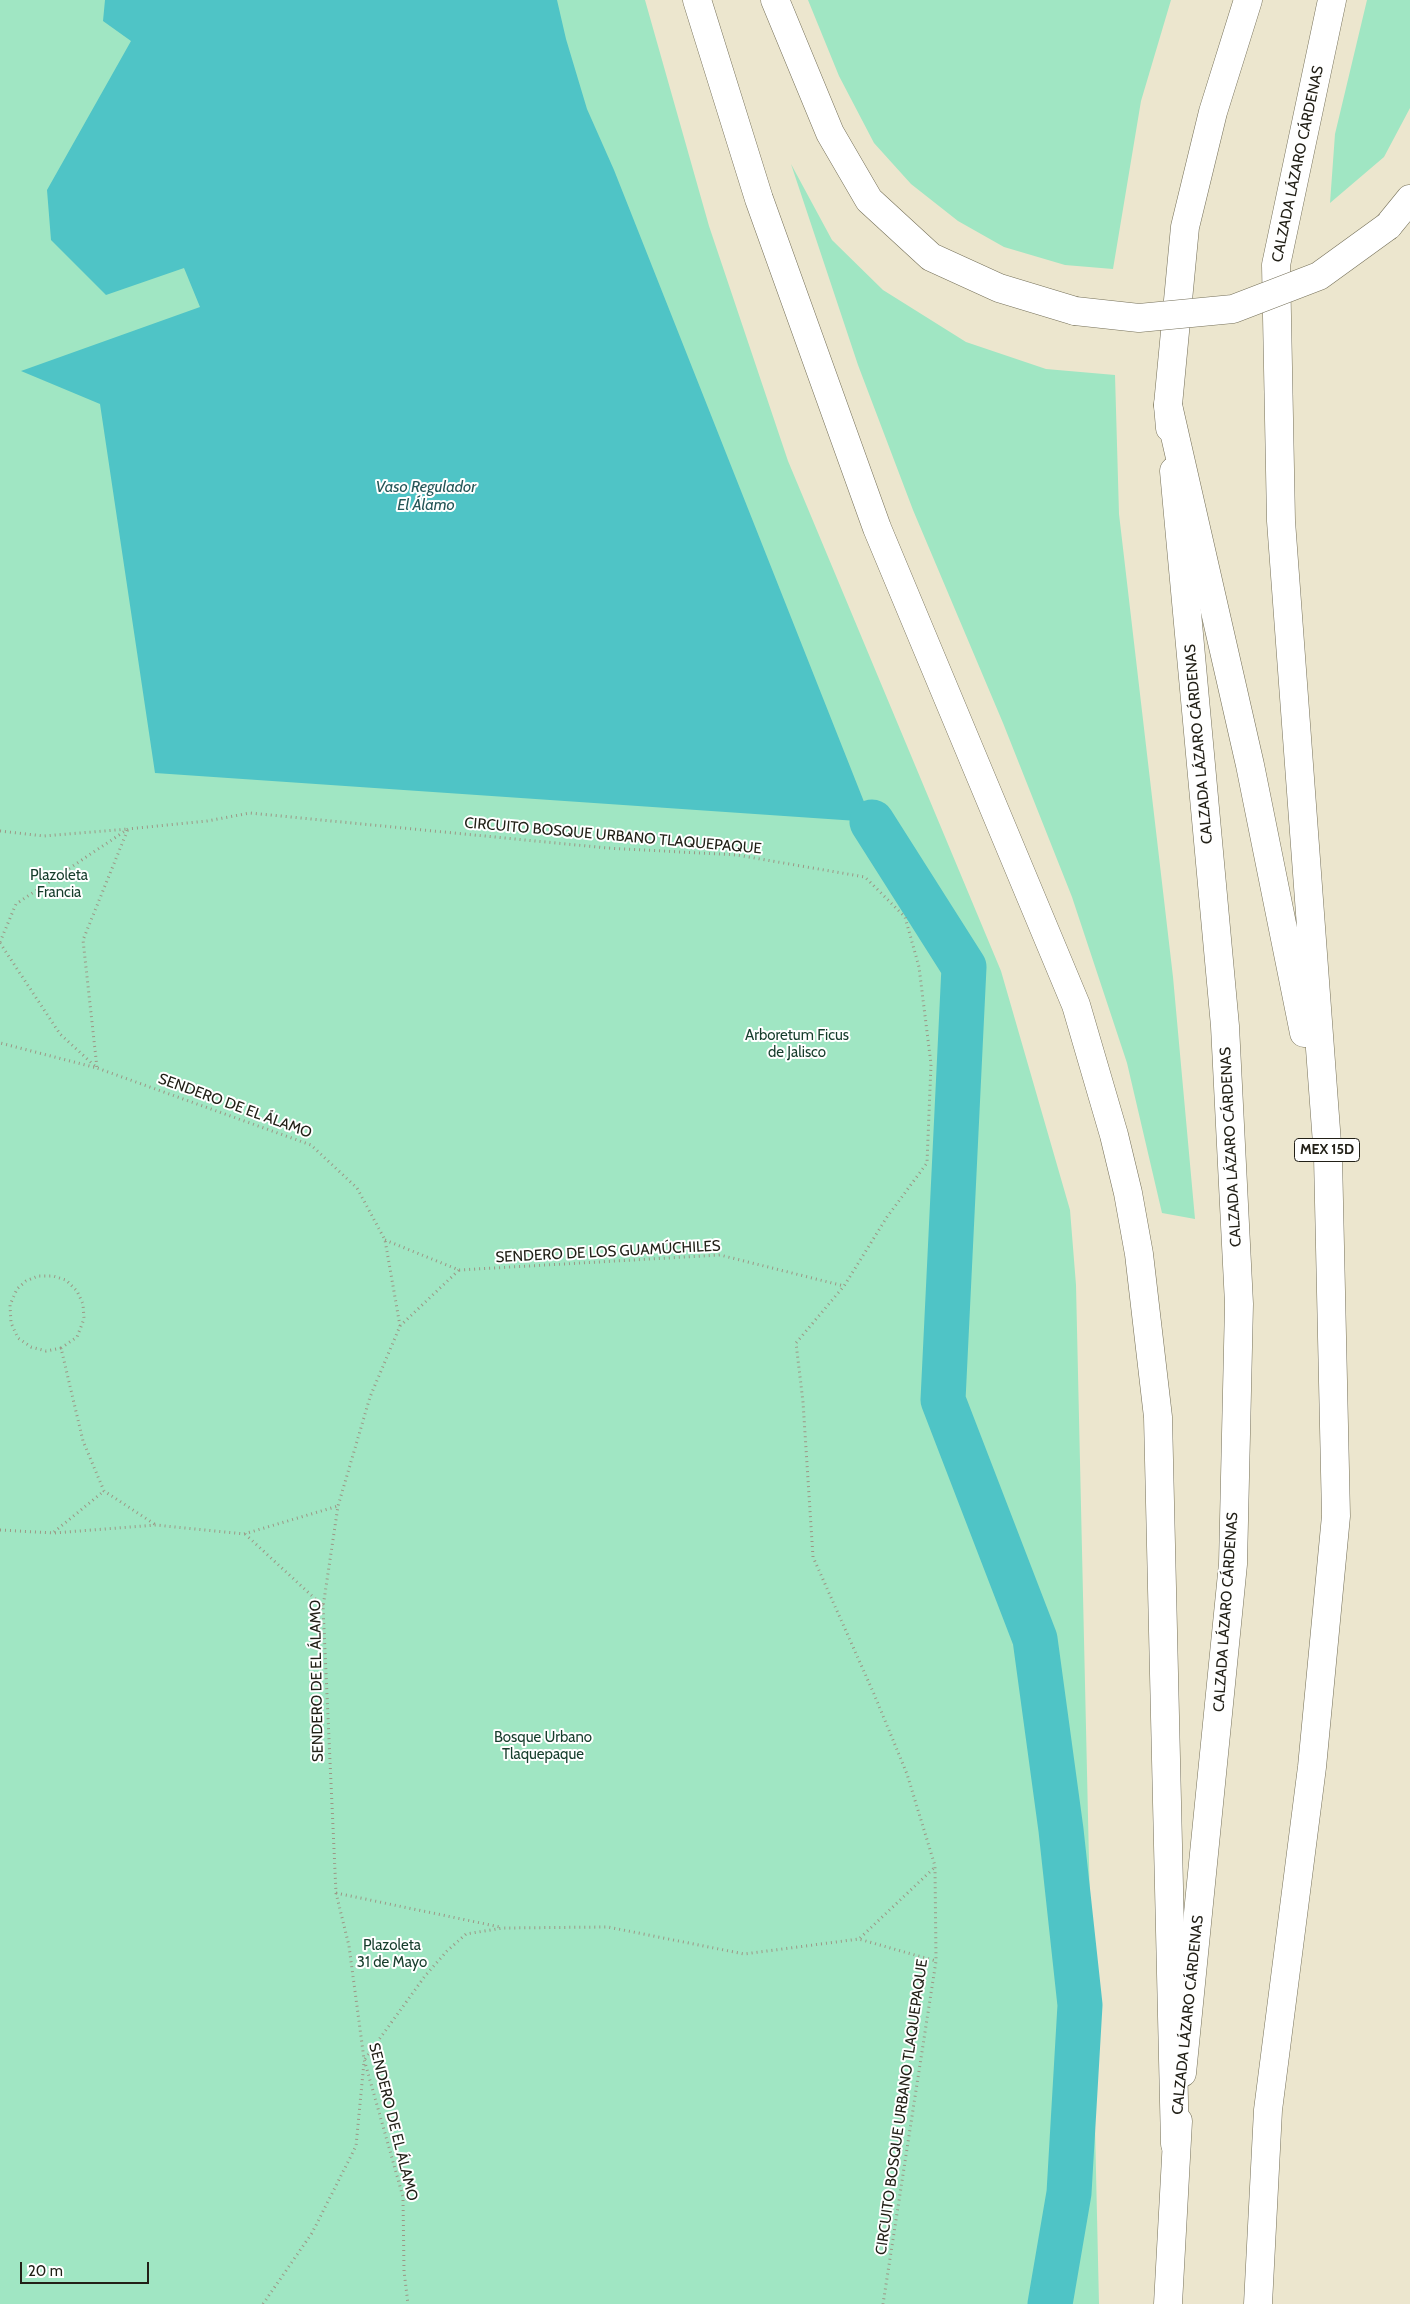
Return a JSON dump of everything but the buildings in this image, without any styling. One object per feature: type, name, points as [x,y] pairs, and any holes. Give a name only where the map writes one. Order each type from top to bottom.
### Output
[{"type":"main road","points":[[698,0],[760,199],[877,528],[1076,1005],[1114,1135],[1128,1193],[1139,1254],[1158,1416],[1176,2144]]},
{"type":"main road","points":[[775,0],[830,133],[869,200],[931,257],[999,288],[1075,311],[1139,318],[1233,309],[1318,276],[1388,226],[1410,199]]},
{"type":"main road","name":"CALZADA LÁZARO CÁRDENAS","points":[[1168,2304],[1176,2144],[1232,1564],[1239,1304],[1225,1026],[1168,404],[1185,227],[1213,112],[1248,0]]},
{"type":"main road","name":"CALZADA LÁZARO CÁRDENAS","points":[[1258,2304],[1268,2110],[1312,1768],[1336,1516],[1328,1157],[1281,521],[1276,265],[1332,0]]},
{"type":"main road","points":[[1168,404],[1250,766],[1328,1157]]},
{"type":"path","name":"CIRCUITO BOSQUE URBANO TLAQUEPAQUE","points":[[0,942],[16,904],[128,829],[207,821],[250,813],[607,848],[737,855],[865,877],[905,917],[919,967],[931,1064],[927,1163],[887,1217],[844,1286],[796,1343],[803,1402],[813,1557],[874,1694],[907,1774],[935,1866],[936,1961],[883,2304]]},
{"type":"path","points":[[0,831],[44,836],[128,829],[83,940],[97,1068],[0,1043]]},
{"type":"path","name":"SENDERO DE EL ÁLAMO","points":[[0,942],[60,1034],[97,1068],[311,1145],[357,1188],[385,1240],[400,1326],[370,1397],[338,1506],[324,1607],[336,1894],[349,1946],[364,2059],[403,2197],[404,2272],[408,2304]]},
{"type":"path","name":"SENDERO DE LOS GUAMÚCHILES","points":[[385,1240],[459,1270],[720,1255],[844,1286]]},
{"type":"path","points":[[400,1326],[459,1270]]},
{"type":"path","points":[[38,1276],[53,1276],[66,1280],[77,1291],[83,1304],[84,1319],[77,1337],[61,1348],[46,1351],[31,1348],[18,1338],[11,1323],[10,1306],[17,1289],[26,1281],[38,1276]]},
{"type":"path","points":[[61,1348],[83,1441],[104,1491],[156,1525]]},
{"type":"path","points":[[54,1533],[104,1491]]},
{"type":"path","points":[[0,1530],[54,1533],[156,1525],[244,1534],[338,1506]]},
{"type":"path","points":[[244,1534],[324,1607]]},
{"type":"path","points":[[859,1939],[935,1866]]},
{"type":"path","points":[[336,1894],[503,1928]]},
{"type":"path","points":[[263,2304],[312,2233],[356,2146],[364,2059],[425,1976],[447,1951],[466,1934],[503,1928],[608,1927],[744,1954],[859,1939],[936,1961]]},
{"type":"green space","name":"Bosque Urbano Tlaquepaque","points":[[0,0],[645,0],[709,226],[788,461],[1001,971],[1070,1210],[1076,1285],[1099,2304],[0,2304]]},
{"type":"green space","points":[[808,0],[1171,0],[1141,101],[1113,269],[1065,265],[1004,247],[958,221],[911,184],[874,143],[839,76]]},
{"type":"green space","points":[[1367,0],[1410,0],[1410,108],[1384,157],[1330,203],[1335,134]]},
{"type":"green space","points":[[791,164],[832,240],[883,290],[966,342],[1046,369],[1115,375],[1119,514],[1173,977],[1195,1219],[1162,1213],[1127,1063],[1072,897],[1003,723],[913,510],[858,365]]},
{"type":"water","name":"Vaso Regulador El Álamo","points":[[105,0],[557,0],[566,39],[587,109],[614,170],[872,822],[155,773],[100,404],[21,371],[200,307],[184,268],[106,295],[51,240],[47,190],[131,41],[103,21]]},
{"type":"waterway","points":[[872,822],[964,967],[943,1400],[1035,1639],[1061,1830],[1080,2005],[1069,2193],[1050,2304]]},
{"type":"park label","name":"Plazoleta Francia","points":[[59,884]]},
{"type":"park label","name":"Arboretum Ficus de Jalisco","points":[[797,1044]]},
{"type":"park label","name":"Plazoleta 31 de Mayo","points":[[392,1954]]}]
